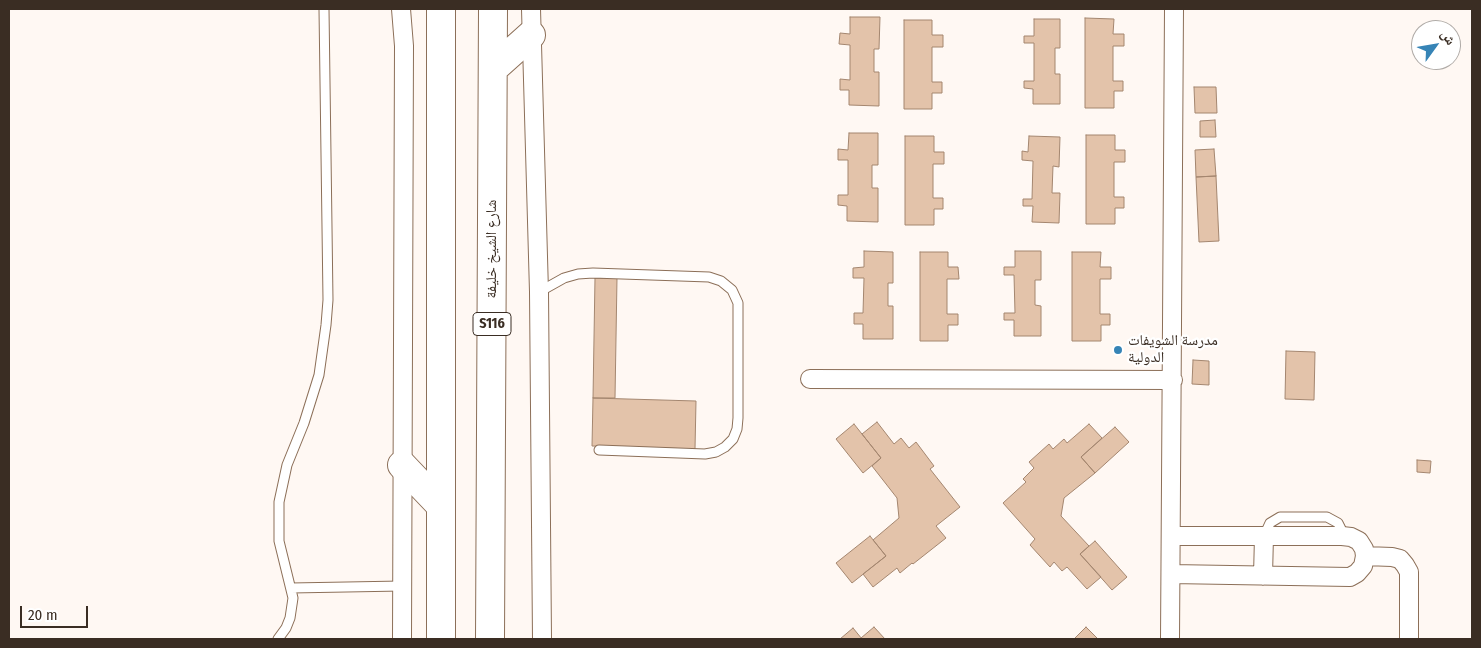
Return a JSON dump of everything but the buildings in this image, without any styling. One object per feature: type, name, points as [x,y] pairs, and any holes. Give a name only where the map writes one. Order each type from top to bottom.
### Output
[{"type":"highway","points":[[441,9],[441,639]]},
{"type":"highway","name":"شارع الشيخ خليفة","points":[[490,639],[493,9]]},
{"type":"highway","points":[[493,69],[531,22]]},
{"type":"highway","points":[[402,465],[441,506]]},
{"type":"street","points":[[401,9],[404,46],[402,639]]},
{"type":"street","points":[[1170,639],[1174,9]]},
{"type":"street","points":[[531,22],[539,292],[542,639]]},
{"type":"street","points":[[810,380],[1172,380]]},
{"type":"street","points":[[1171,536],[1342,536],[1351,537],[1359,541],[1364,549],[1365,556],[1363,566],[1358,572],[1350,576],[1171,574]]},
{"type":"street","points":[[1263,576],[1264,536]]},
{"type":"street","points":[[1365,556],[1392,557],[1400,560],[1409,572],[1408,639]]},
{"type":"lane","points":[[278,639],[290,618],[293,598],[279,541],[278,502],[287,464],[304,423],[319,375],[327,317],[324,9]]},
{"type":"lane","points":[[539,292],[564,278],[578,274],[709,277],[721,282],[732,290],[738,303],[737,429],[733,439],[726,447],[716,452],[705,454],[599,450]]},
{"type":"lane","points":[[292,588],[402,586]]},
{"type":"place","name":"مدرسة الشويفات الدولية","points":[[1118,350]]}]
